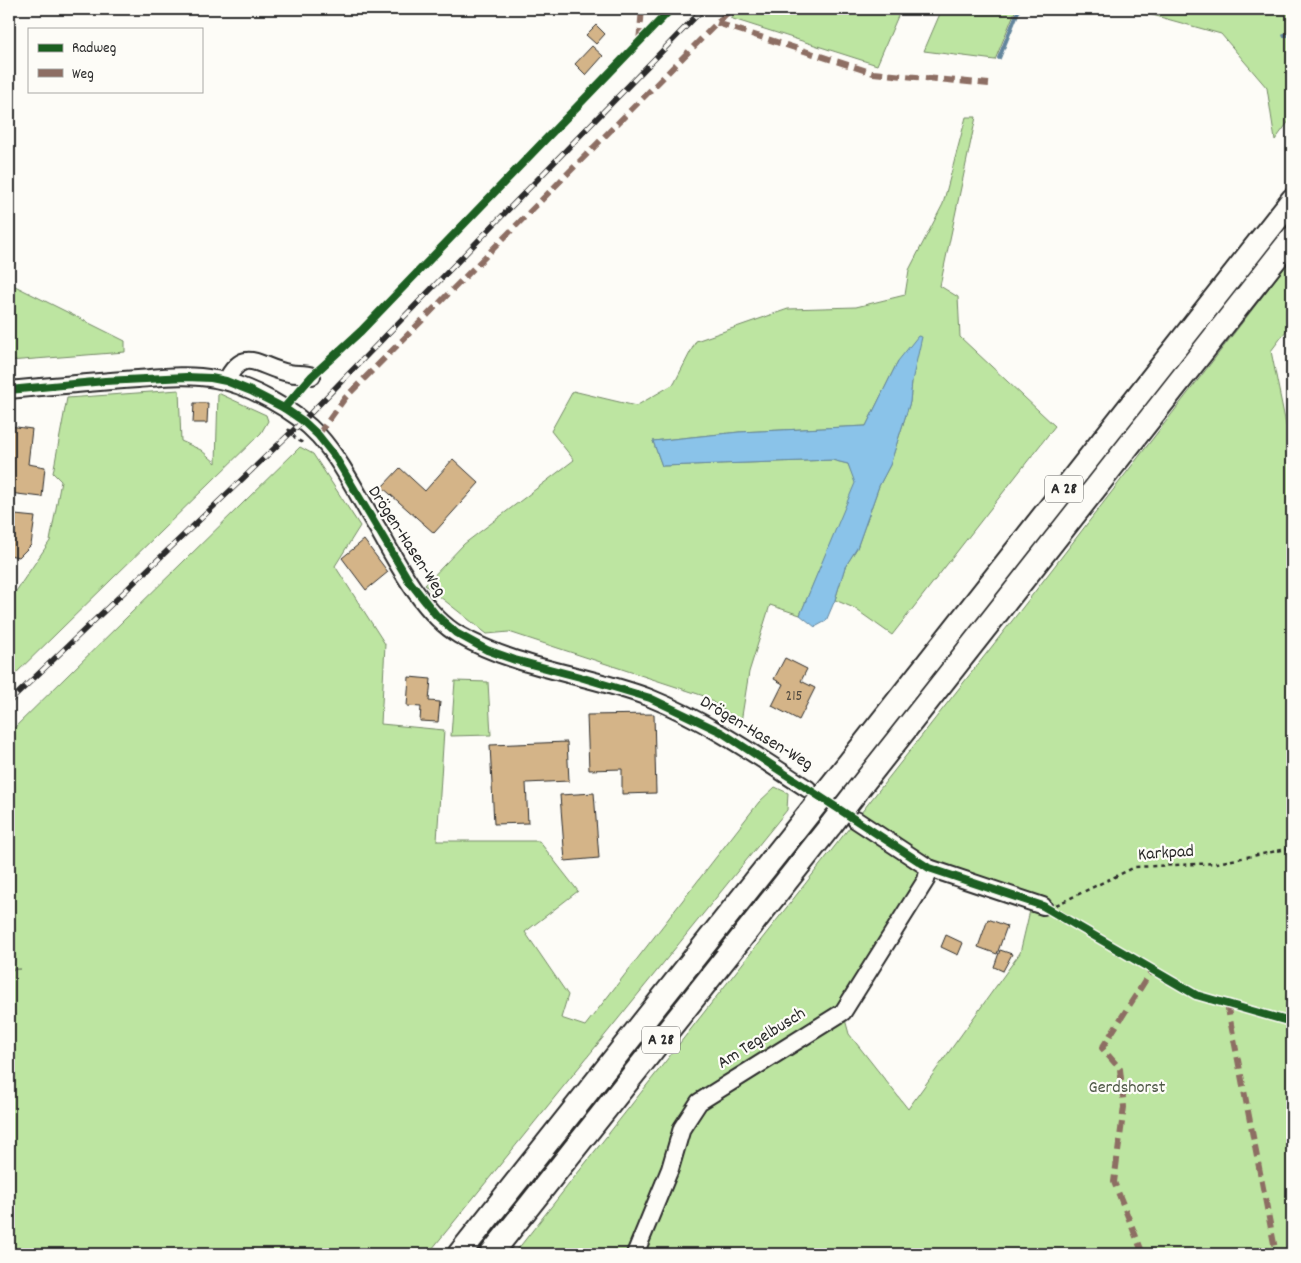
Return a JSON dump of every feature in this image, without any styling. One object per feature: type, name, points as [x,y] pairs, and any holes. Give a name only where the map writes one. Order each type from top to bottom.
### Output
[{"type":"highway","name":"A 28","points":[[459,1254],[1292,200]]},
{"type":"highway","name":"A 28","points":[[491,1254],[831,826],[857,790],[1292,238]]},
{"type":"street","points":[[216,382],[241,361],[248,360],[289,374],[312,376]]},
{"type":"street","name":"Drögen-Hasen-Weg","points":[[9,390],[149,378],[186,377],[251,390],[284,408],[303,421],[318,435],[334,455],[408,581],[436,615],[456,634],[487,650],[515,660],[650,698],[721,732],[808,789]]},
{"type":"street","points":[[856,820],[929,868],[1046,907]]},
{"type":"street","name":"Am Tegelbusch","points":[[635,1254],[670,1169],[682,1128],[699,1102],[843,1012],[926,880],[929,868]]},
{"type":"green space","points":[[739,9],[901,9],[877,65],[730,18]]},
{"type":"green space","points":[[942,9],[1016,9],[995,60],[924,51]]},
{"type":"green space","points":[[1131,9],[1292,9],[1292,117],[1275,140],[1267,88],[1221,34]]},
{"type":"green space","points":[[966,117],[976,117],[940,286],[958,297],[960,337],[1055,426],[892,635],[854,608],[835,600],[845,567],[857,548],[879,486],[890,465],[910,402],[912,381],[898,361],[866,426],[739,432],[653,441],[662,466],[832,460],[848,464],[856,483],[800,615],[770,605],[749,672],[741,722],[704,696],[509,632],[487,634],[425,585],[464,544],[574,460],[551,431],[573,391],[636,406],[674,384],[696,341],[788,309],[856,307],[905,295],[909,270],[943,204]]},
{"type":"green space","name":"Gerdshorst","points":[[1292,258],[1292,323],[1271,351],[1292,454],[1292,1254],[514,1254],[1023,607]],"holes":[[[929,868],[1032,902],[1020,953],[908,1109],[849,1034],[843,1012]]]},
{"type":"green space","points":[[9,283],[125,341],[125,352],[9,361]]},
{"type":"green space","points":[[179,390],[181,441],[201,450],[216,463],[218,393],[266,415],[268,421],[261,433],[9,680],[9,596],[12,597],[50,541],[61,481],[53,473],[67,398]]},
{"type":"green space","points":[[300,447],[313,454],[360,526],[335,566],[385,644],[381,724],[444,730],[437,841],[539,841],[578,891],[525,932],[568,995],[561,1018],[585,1026],[759,802],[775,787],[788,793],[787,810],[428,1254],[9,1254],[9,970],[21,969],[9,969],[9,733]]},
{"type":"green space","points":[[455,681],[488,682],[491,735],[451,736]]},
{"type":"water","points":[[918,336],[922,337],[912,381],[910,402],[890,465],[879,486],[857,548],[845,567],[835,600],[826,621],[815,627],[800,615],[855,483],[848,464],[832,460],[662,466],[653,441],[739,432],[866,426],[898,361]]},
{"type":"building","points":[[596,25],[605,34],[596,44],[586,35]]},
{"type":"building","points":[[592,46],[603,56],[586,75],[575,64]]},
{"type":"building","points":[[194,403],[208,403],[207,423],[193,423]]},
{"type":"building","points":[[9,426],[32,429],[28,464],[45,467],[42,497],[9,493]]},
{"type":"building","points":[[453,459],[479,483],[434,533],[382,487],[400,468],[425,491]]},
{"type":"building","points":[[15,515],[35,517],[31,545],[19,557],[9,555]]},
{"type":"building","points":[[364,540],[388,572],[366,590],[342,558]]},
{"type":"building","points":[[785,658],[807,669],[801,681],[815,688],[799,720],[772,706],[783,684],[774,679]]},
{"type":"building","points":[[409,677],[431,679],[429,701],[440,702],[438,722],[420,721],[421,707],[407,706]]},
{"type":"building","points":[[654,714],[656,793],[622,794],[622,769],[589,770],[587,715]]},
{"type":"building","points":[[567,742],[569,781],[526,783],[528,823],[494,824],[490,745]]},
{"type":"building","points":[[594,793],[599,858],[565,861],[560,795]]},
{"type":"building","points":[[988,919],[1007,926],[997,954],[978,947]]},
{"type":"building","points":[[946,935],[963,943],[958,955],[941,947]]},
{"type":"building","points":[[1000,950],[1012,954],[1003,971],[994,967]]},
{"type":"waterway","points":[[999,58],[1019,9]]},
{"type":"waterway","points":[[1284,35],[1292,35]]},
{"type":"railway","points":[[9,702],[303,421],[703,9]]},
{"type":"marked path","points":[[639,42],[642,9]]},
{"type":"marked path","points":[[318,435],[345,398],[731,9]]},
{"type":"marked path","points":[[717,23],[873,73],[989,84]]},
{"type":"marked path","points":[[1143,1254],[1114,1182],[1124,1107],[1120,1069],[1102,1048],[1152,970]]},
{"type":"marked path","points":[[1227,1004],[1276,1254]]},
{"type":"cycle path","points":[[284,408],[312,376],[361,331],[671,9]]},
{"type":"cycle path","points":[[9,390],[105,381],[186,377],[226,381],[251,391],[284,408],[303,421],[318,435],[334,455],[409,581],[436,615],[456,633],[487,650],[515,660],[650,698],[721,732],[929,868],[1043,906],[1196,995],[1284,1020],[1292,1020]]}]
